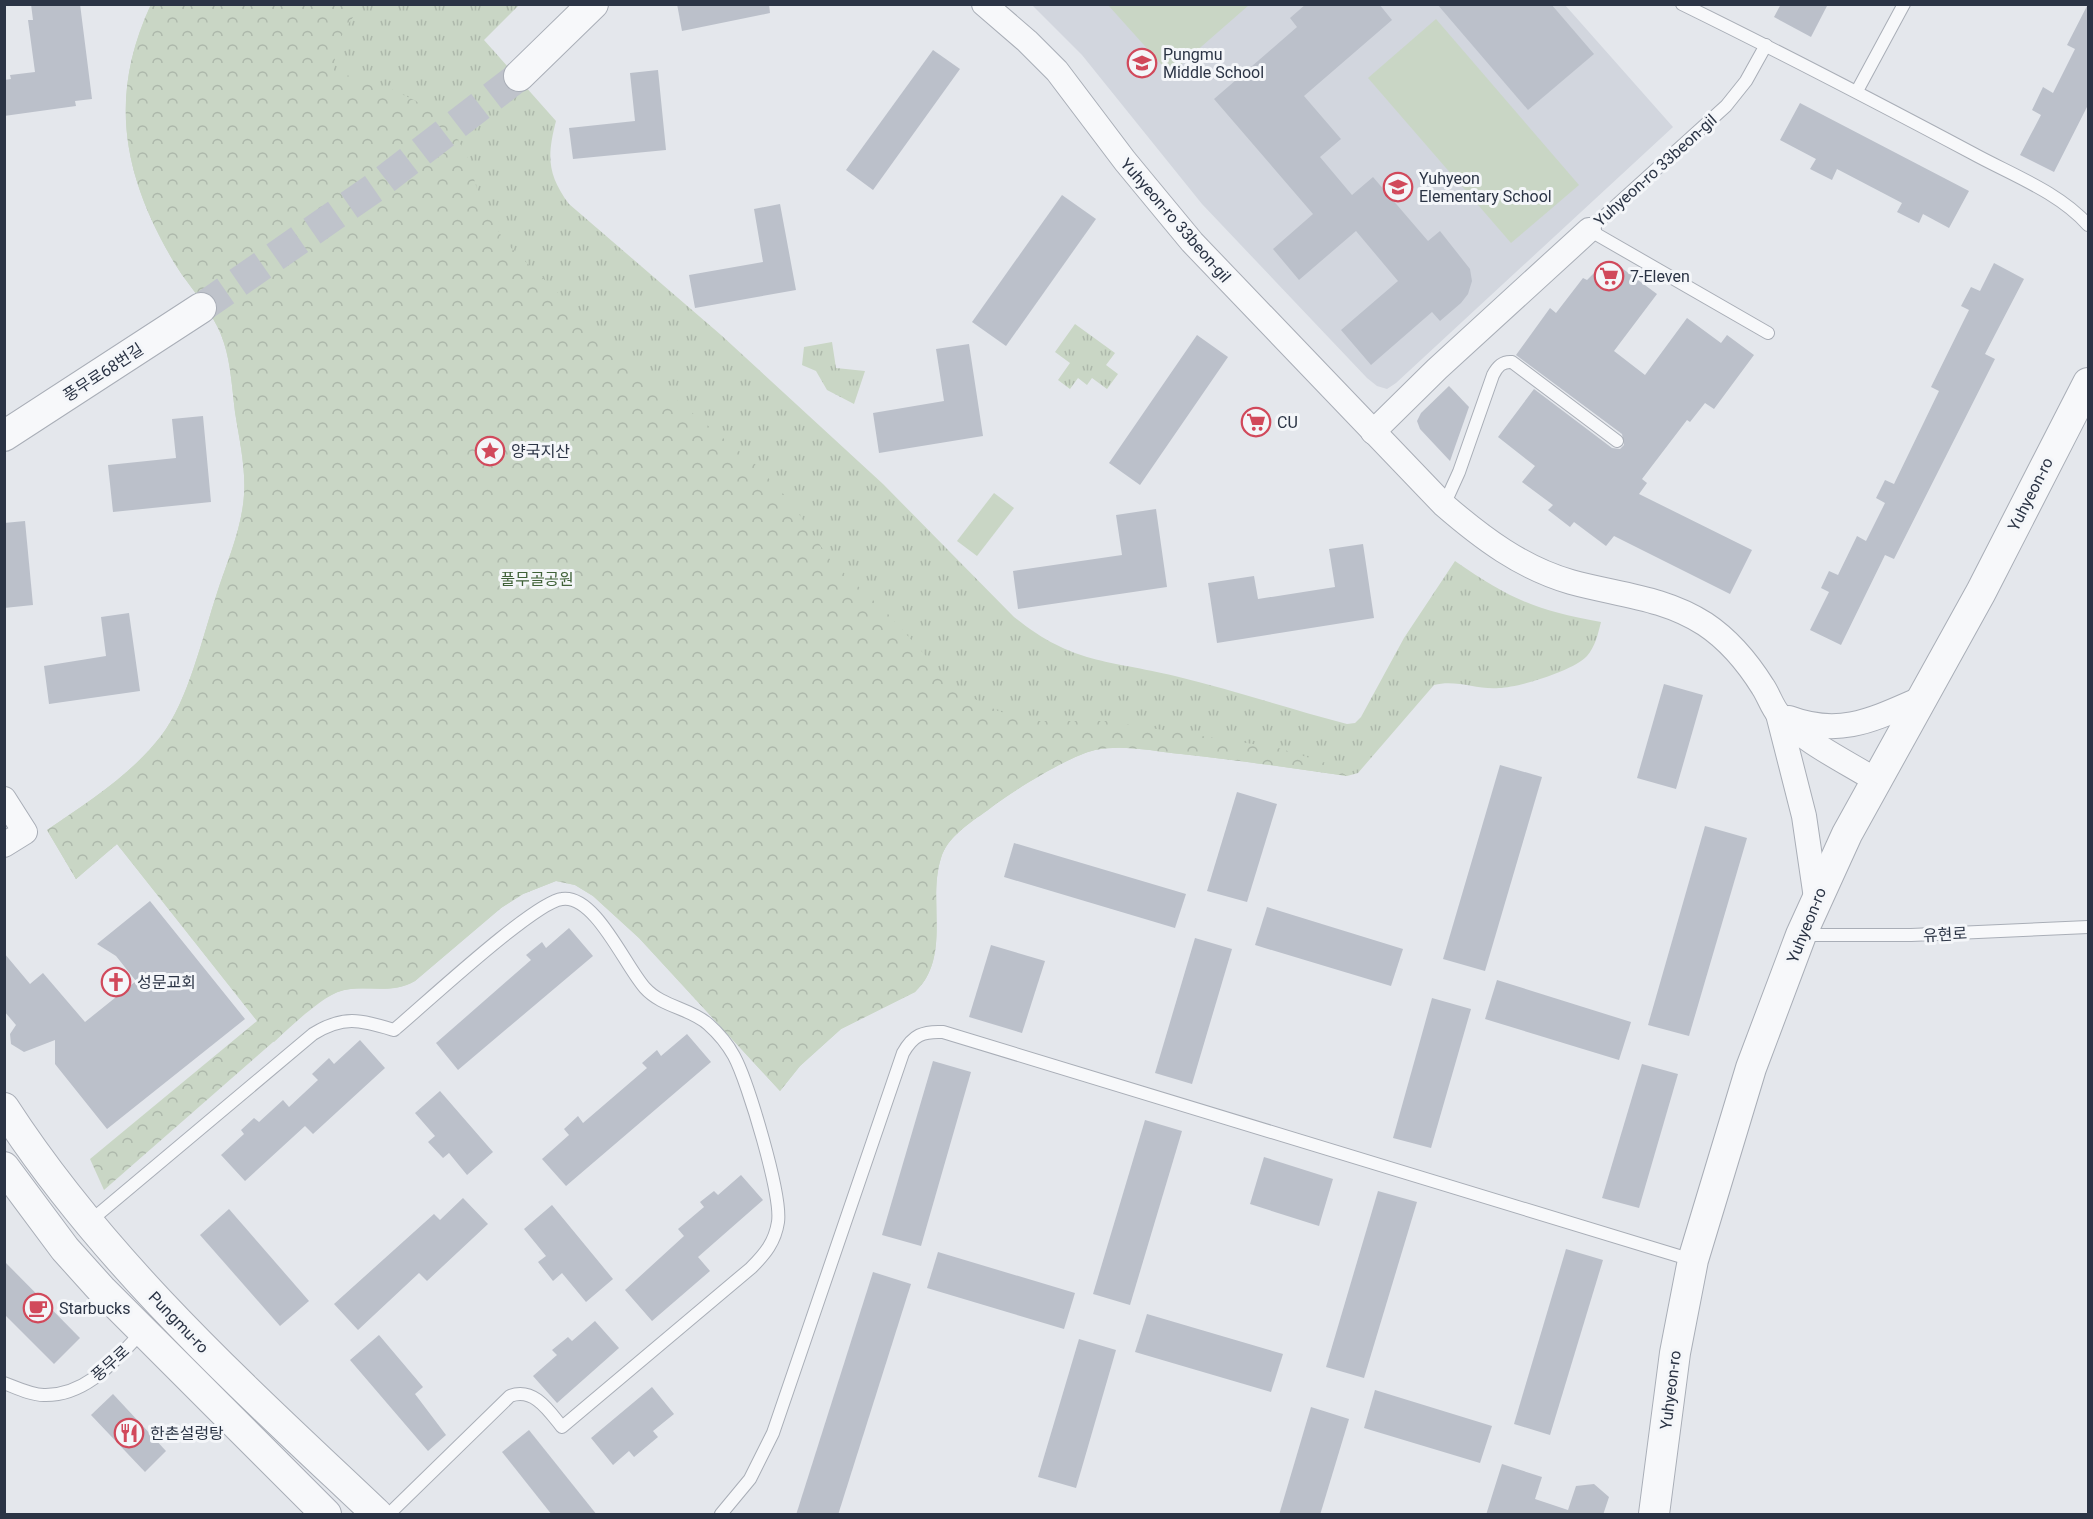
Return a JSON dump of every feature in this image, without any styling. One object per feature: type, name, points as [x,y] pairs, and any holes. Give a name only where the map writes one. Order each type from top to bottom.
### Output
[{"type":"street","points":[[573,4],[514,71],[593,4]]},
{"type":"street","name":"Yuhyeon-ro 33beon-gil","points":[[984,4],[1027,41],[1057,71],[1125,161],[1192,242],[1444,505],[1474,531],[1536,570],[1572,582],[1645,597],[1682,610],[1707,625],[1747,664],[1778,714],[1804,816],[1816,898]]},
{"type":"street","name":"Yuhyeon-ro 33beon-gil","points":[[1373,432],[1437,369],[1589,230]]},
{"type":"street","name":"풍무로68번길","points":[[4,414],[197,299],[4,436]]},
{"type":"street","name":"Yuhyeon-ro","points":[[1654,1515],[1675,1353],[1693,1260],[1751,1068],[1801,936],[1816,898],[1877,780],[1925,697],[2085,399]]},
{"type":"street","points":[[1778,714],[1803,723],[1846,727],[1865,722],[1925,697]]},
{"type":"street","name":"Yuhyeon-ro 33beon-gil","points":[[1778,714],[1810,740],[1877,780]]},
{"type":"street","points":[[4,799],[25,832],[4,845]]},
{"type":"street","name":"Pungmu-ro","points":[[4,1108],[30,1147],[88,1223],[167,1312],[377,1515]]},
{"type":"street","name":"Pungmu-ro","points":[[4,1167],[65,1249],[142,1332],[326,1515]]},
{"type":"lane","points":[[1682,4],[1857,92],[2070,207],[2088,211]]},
{"type":"lane","points":[[1857,92],[1904,4]]},
{"type":"lane","name":"Yuhyeon-ro 33beon-gil","points":[[1589,230],[1725,105],[1746,81],[1766,45]]},
{"type":"lane","points":[[2070,207],[2088,225]]},
{"type":"lane","points":[[1589,230],[1768,333]]},
{"type":"lane","points":[[1444,505],[1459,472],[1493,375],[1497,368],[1507,361],[1512,362],[1617,441]]},
{"type":"lane","points":[[88,1223],[313,1034],[336,1021],[350,1020],[367,1022],[394,1030],[526,919],[552,901],[572,899],[581,903],[599,922],[646,988],[662,1001],[709,1025],[736,1061],[776,1187],[778,1220],[770,1246],[751,1268],[562,1427],[537,1400],[528,1395],[510,1396],[390,1515]]},
{"type":"lane","name":"유현로","points":[[1801,936],[1911,935],[2088,927]]},
{"type":"lane","points":[[721,1515],[750,1479],[773,1433],[903,1053],[909,1042],[919,1034],[943,1032],[1693,1260]]},
{"type":"lane","name":"풍무로","points":[[4,1383],[43,1395],[76,1389],[108,1368],[142,1332]]},
{"type":"shaded area","name":"Yuhyeon Elementary School","points":[[1032,5],[1565,5],[1673,127],[1387,389],[1377,386],[1367,378],[1202,204],[1082,55]]},
{"type":"green space","name":"풀무골공원","points":[[151,4],[363,5],[351,20],[338,44],[334,73],[356,77],[393,90],[416,101],[448,125],[466,153],[481,202],[505,242],[630,362],[756,465],[790,501],[831,561],[889,615],[941,673],[971,697],[998,711],[1032,721],[1106,721],[1278,748],[1329,764],[1347,776],[1127,748],[1095,750],[1055,767],[1010,794],[960,831],[948,843],[937,875],[937,928],[933,962],[926,978],[915,992],[841,1029],[800,1066],[780,1091],[639,938],[593,896],[575,885],[556,881],[523,894],[501,908],[415,981],[391,988],[343,990],[326,999],[305,1014],[104,1190],[90,1159],[257,1021],[117,844],[76,879],[47,830],[122,776],[149,750],[171,722],[194,668],[234,545],[243,507],[243,464],[230,368],[224,343],[215,322],[175,264],[158,232],[133,169],[127,137],[126,105],[129,73],[137,39]]},
{"type":"green space","name":"풀무골공원","points":[[151,5],[519,5],[484,40],[556,121],[551,145],[551,164],[556,183],[569,204],[721,335],[883,484],[1014,617],[1054,644],[1072,652],[1109,663],[1197,681],[1347,724],[1355,723],[1361,717],[1404,638],[1455,561],[1492,585],[1524,601],[1558,613],[1601,622],[1594,644],[1587,656],[1580,662],[1546,677],[1520,685],[1491,688],[1450,683],[1434,685],[1358,773],[1347,776],[1127,748],[1095,750],[1055,767],[1010,794],[967,825],[948,843],[937,875],[937,928],[933,962],[926,978],[915,992],[841,1029],[800,1066],[780,1091],[639,938],[593,896],[575,885],[556,881],[523,894],[501,908],[415,981],[399,987],[351,989],[330,995],[310,1009],[274,1042],[117,844],[76,879],[47,830],[122,776],[149,750],[171,722],[194,668],[234,545],[243,507],[243,464],[230,368],[224,343],[215,322],[175,264],[158,232],[133,169],[127,138],[126,106],[129,73],[137,40]]},
{"type":"green space","points":[[1108,5],[1249,5],[1170,74]]},
{"type":"green space","points":[[1436,19],[1579,185],[1511,243],[1368,78]]},
{"type":"green space","points":[[1075,324],[1115,353],[1106,365],[1118,374],[1107,389],[1092,378],[1087,385],[1078,378],[1070,389],[1058,380],[1070,363],[1055,352]]},
{"type":"green space","points":[[832,342],[836,368],[865,371],[854,404],[827,390],[816,371],[802,365],[804,347]]},
{"type":"green space","points":[[994,493],[1014,508],[977,556],[957,541]]},
{"type":"building","points":[[31,4],[80,4],[92,99],[75,101],[76,106],[4,116],[4,80],[11,79],[10,75],[35,72],[28,20],[33,20]]},
{"type":"building","points":[[677,4],[769,4],[770,13],[682,31]]},
{"type":"building","points":[[1306,4],[1379,4],[1392,20],[1304,96],[1341,139],[1320,157],[1352,195],[1373,177],[1428,241],[1440,231],[1470,269],[1472,281],[1468,294],[1461,303],[1440,321],[1432,312],[1371,365],[1341,330],[1398,281],[1356,231],[1299,280],[1273,249],[1313,214],[1214,99],[1297,27],[1290,18]]},
{"type":"building","points":[[1437,4],[1551,4],[1594,54],[1528,110]]},
{"type":"building","points":[[1781,4],[1828,4],[1811,37],[1774,17]]},
{"type":"building","points":[[2088,4],[2088,105],[2054,172],[2020,155],[2041,115],[2032,110],[2043,87],[2053,93],[2075,49],[2067,45]]},
{"type":"building","points":[[933,50],[960,69],[873,190],[846,170]]},
{"type":"building","points":[[658,70],[666,150],[573,159],[569,128],[635,121],[630,73]]},
{"type":"building","points":[[1800,103],[1969,191],[1949,228],[1923,214],[1919,223],[1897,212],[1902,203],[1837,169],[1832,180],[1810,169],[1816,159],[1780,140]]},
{"type":"building","points":[[1062,195],[1096,219],[1006,346],[972,322]]},
{"type":"building","points":[[780,204],[796,290],[695,308],[689,275],[763,262],[754,209]]},
{"type":"building","points":[[1615,263],[1657,294],[1614,351],[1645,375],[1687,318],[1721,343],[1727,335],[1754,355],[1714,409],[1705,403],[1690,422],[1687,420],[1642,479],[1647,483],[1639,494],[1752,550],[1730,594],[1614,536],[1606,546],[1574,522],[1570,527],[1548,510],[1553,505],[1522,482],[1535,466],[1498,437],[1534,389],[1612,448],[1620,449],[1624,445],[1622,434],[1516,355],[1550,308],[1556,313],[1583,278],[1587,280],[1596,271]]},
{"type":"building","points":[[1994,263],[2024,279],[1985,354],[1995,359],[1894,559],[1885,555],[1841,645],[1810,630],[1829,592],[1821,588],[1829,571],[1838,575],[1857,536],[1866,541],[1885,503],[1876,498],[1885,480],[1894,484],[1939,391],[1931,387],[1969,310],[1961,306],[1971,287],[1980,291]]},
{"type":"building","points":[[1197,335],[1228,357],[1140,485],[1109,463]]},
{"type":"building","points":[[969,344],[983,436],[879,453],[873,413],[944,401],[936,349]]},
{"type":"building","points":[[1449,386],[1469,407],[1450,461],[1420,429],[1417,421],[1421,413]]},
{"type":"building","points":[[203,416],[211,502],[113,512],[108,465],[176,458],[172,419]]},
{"type":"building","points":[[1156,509],[1167,587],[1018,609],[1013,571],[1122,555],[1116,515]]},
{"type":"building","points":[[25,521],[33,605],[4,608],[4,523]]},
{"type":"building","points":[[1363,544],[1374,618],[1217,643],[1208,583],[1254,576],[1258,599],[1335,587],[1329,549]]},
{"type":"building","points":[[129,613],[140,691],[49,704],[44,666],[106,656],[101,617]]},
{"type":"building","points":[[1664,684],[1703,695],[1676,789],[1637,778]]},
{"type":"building","points":[[1500,765],[1542,777],[1485,971],[1443,959]]},
{"type":"building","points":[[1237,792],[1277,804],[1247,902],[1207,891]]},
{"type":"building","points":[[1705,826],[1747,838],[1689,1036],[1648,1025]]},
{"type":"building","points":[[1014,843],[1186,894],[1175,928],[1004,877]]},
{"type":"building","points":[[150,901],[245,1019],[107,1129],[55,1064],[55,1040],[24,1052],[11,1044],[10,1034],[16,1025],[4,1011],[4,953],[30,984],[43,973],[85,1022],[136,981],[116,956],[97,944]]},
{"type":"building","points":[[1267,907],[1403,949],[1391,986],[1255,945]]},
{"type":"building","points":[[569,928],[593,956],[458,1070],[436,1043],[531,960],[526,955],[542,942],[546,948]]},
{"type":"building","points":[[1195,938],[1232,949],[1192,1084],[1155,1073]]},
{"type":"building","points":[[991,945],[1045,961],[1022,1033],[969,1017]]},
{"type":"building","points":[[1497,980],[1631,1022],[1619,1060],[1485,1019]]},
{"type":"building","points":[[1432,998],[1471,1009],[1431,1148],[1393,1138]]},
{"type":"building","points":[[687,1034],[711,1062],[566,1186],[542,1159],[569,1135],[564,1129],[578,1116],[583,1123],[647,1068],[642,1063],[657,1050],[661,1056]]},
{"type":"building","points":[[360,1040],[385,1068],[313,1134],[305,1126],[245,1181],[221,1155],[244,1134],[241,1130],[254,1118],[259,1122],[283,1100],[289,1107],[318,1080],[312,1074],[329,1058],[334,1064]]},
{"type":"building","points":[[933,1061],[971,1072],[921,1246],[882,1235]]},
{"type":"building","points":[[1642,1064],[1678,1074],[1639,1208],[1602,1198]]},
{"type":"building","points":[[440,1091],[493,1152],[467,1175],[449,1153],[443,1158],[428,1142],[435,1136],[415,1113]]},
{"type":"building","points":[[1145,1120],[1182,1131],[1130,1305],[1093,1294]]},
{"type":"building","points":[[1264,1157],[1333,1179],[1319,1226],[1250,1204]]},
{"type":"building","points":[[741,1175],[763,1200],[698,1257],[710,1271],[652,1321],[625,1290],[684,1236],[678,1229],[704,1207],[700,1202],[714,1191],[718,1195]]},
{"type":"building","points":[[1378,1191],[1417,1202],[1364,1378],[1326,1367]]},
{"type":"building","points":[[463,1198],[488,1224],[427,1281],[419,1273],[358,1330],[334,1304],[434,1214],[440,1220]]},
{"type":"building","points":[[552,1205],[613,1279],[586,1302],[562,1273],[553,1281],[538,1262],[546,1256],[524,1229]]},
{"type":"building","points":[[229,1209],[309,1301],[280,1326],[200,1235]]},
{"type":"building","points":[[1566,1249],[1603,1260],[1550,1435],[1514,1424]]},
{"type":"building","points":[[938,1252],[1075,1293],[1064,1329],[927,1288]]},
{"type":"building","points":[[4,1261],[80,1338],[54,1364],[4,1314]]},
{"type":"building","points":[[873,1272],[911,1284],[838,1515],[796,1515]]},
{"type":"building","points":[[1147,1314],[1283,1354],[1271,1392],[1135,1352]]},
{"type":"building","points":[[595,1321],[619,1348],[557,1403],[533,1376],[557,1355],[552,1350],[568,1337],[572,1341]]},
{"type":"building","points":[[379,1335],[423,1387],[415,1394],[446,1435],[428,1451],[350,1360]]},
{"type":"building","points":[[1079,1339],[1116,1350],[1076,1488],[1038,1477]]},
{"type":"building","points":[[652,1387],[674,1414],[653,1431],[658,1437],[634,1457],[629,1451],[613,1465],[591,1438]]},
{"type":"building","points":[[1375,1390],[1492,1426],[1480,1463],[1364,1428]]},
{"type":"building","name":"한촌설렁탕","points":[[113,1394],[166,1451],[145,1472],[91,1415]]},
{"type":"building","points":[[1311,1407],[1349,1419],[1320,1515],[1279,1515]]},
{"type":"building","points":[[529,1430],[597,1515],[552,1515],[502,1452]]},
{"type":"building","points":[[1502,1464],[1542,1477],[1535,1499],[1568,1510],[1576,1486],[1594,1484],[1609,1497],[1603,1515],[1486,1515]]},
{"type":"tunnel","points":[[201,308],[374,188],[519,76]]},
{"type":"place","name":"Pungmu Middle School","points":[[1142,63]]},
{"type":"place","name":"Yuhyeon Elementary School","points":[[1398,187]]},
{"type":"place","name":"7-Eleven","points":[[1609,276]]},
{"type":"place","name":"CU","points":[[1256,422]]},
{"type":"place","name":"양국지산","points":[[490,451]]},
{"type":"place","name":"성문교회","points":[[116,982]]},
{"type":"place","name":"Starbucks","points":[[38,1308]]},
{"type":"place","name":"한촌설렁탕","points":[[129,1433]]}]
